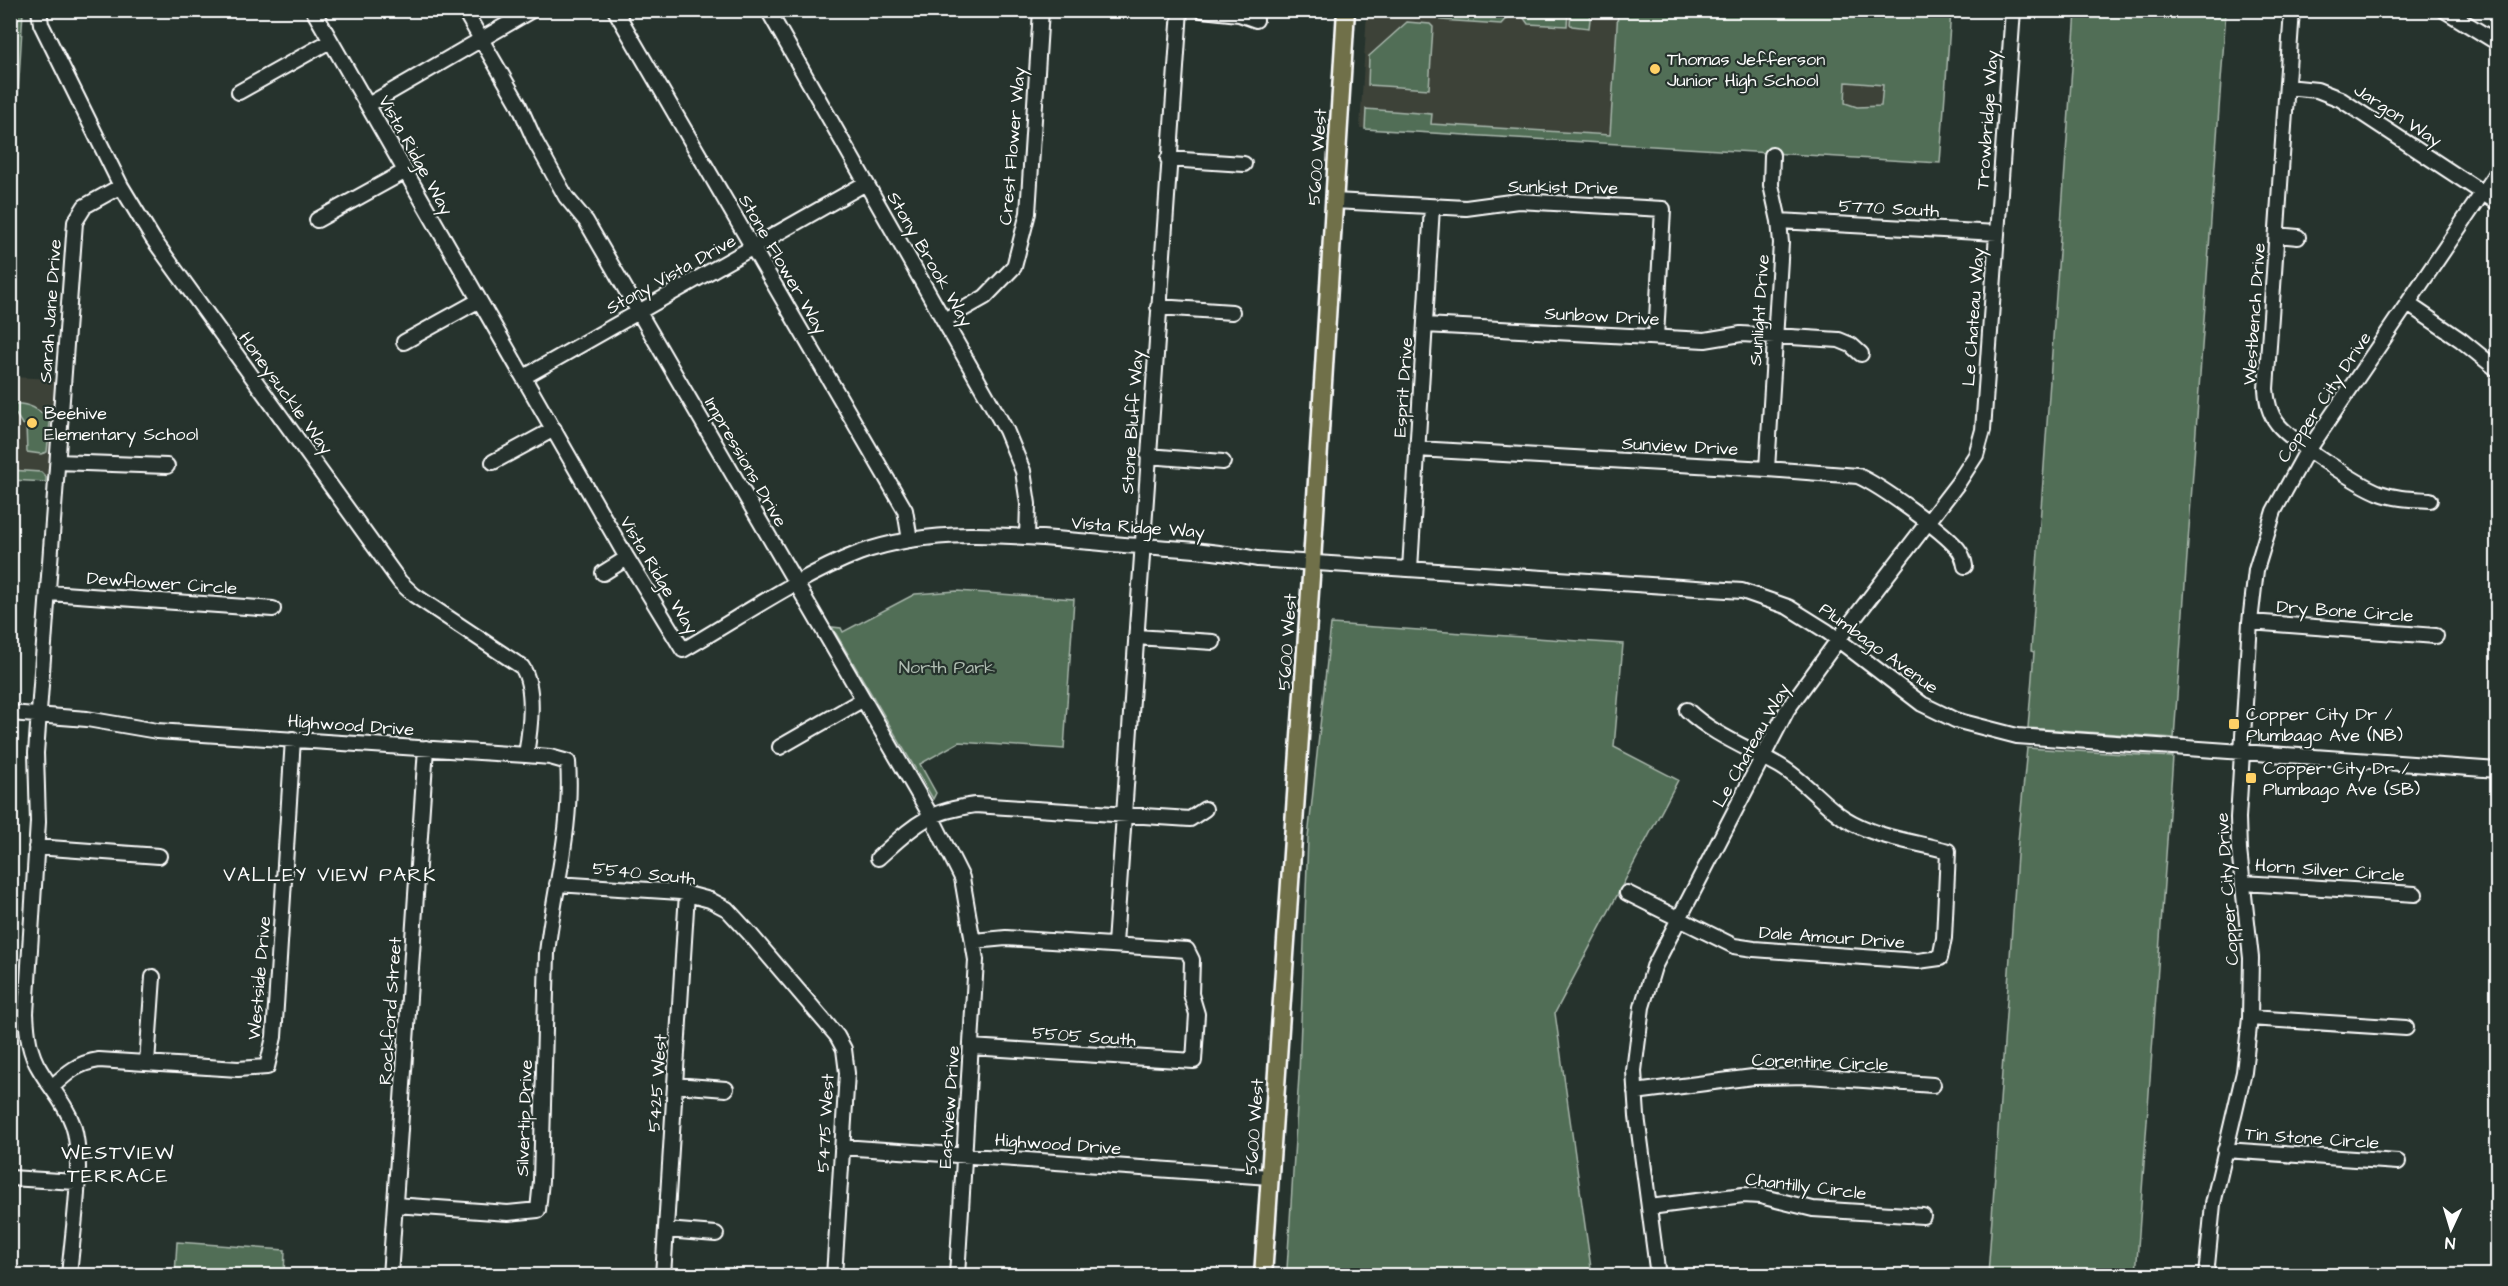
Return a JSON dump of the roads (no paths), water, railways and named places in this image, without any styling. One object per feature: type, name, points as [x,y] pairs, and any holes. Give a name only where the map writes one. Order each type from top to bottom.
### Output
[{"type":"main road","name":"5600 West","points":[[1263,1275],[1312,562],[1346,10]]},
{"type":"street","name":"Honeysuckle Way","points":[[39,10],[41,24],[121,186],[179,277],[400,582],[414,595],[522,667],[529,677],[526,755]]},
{"type":"street","name":"Vista Ridge Way","points":[[313,10],[478,301],[683,650],[797,584],[859,554],[910,540],[956,534],[1027,537],[1221,552],[1257,559],[1312,562]]},
{"type":"street","name":"Impressions Drive","points":[[464,10],[518,103],[535,141],[566,197],[586,221],[930,816],[962,878],[974,941]]},
{"type":"street","points":[[368,105],[532,10]]},
{"type":"street","name":"Stone Flower Way","points":[[615,10],[905,510],[910,540]]},
{"type":"street","name":"Stony Brook Way","points":[[768,10],[1006,430],[1023,471],[1028,504],[1027,537]]},
{"type":"street","name":"Crest Flower Way","points":[[944,320],[985,297],[1014,267],[1028,213],[1041,10]]},
{"type":"street","name":"Stone Bluff Way","points":[[1115,944],[1180,10]]},
{"type":"street","points":[[1202,10],[1239,14],[1256,20]]},
{"type":"street","name":"Trowbridge Way","points":[[1997,233],[2013,10]]},
{"type":"street","name":"Westbench Drive","points":[[2292,10],[2267,399],[2273,417],[2281,429],[2360,483],[2381,494],[2404,499],[2430,500]]},
{"type":"street","points":[[2444,10],[2498,43]]},
{"type":"street","points":[[239,92],[330,41]]},
{"type":"street","name":"Jargon Way","points":[[2287,87],[2317,90],[2340,99],[2498,203]]},
{"type":"street","name":"Sunlight Drive","points":[[1767,468],[1782,243],[1771,185],[1772,155]]},
{"type":"street","points":[[1168,159],[1244,164]]},
{"type":"street","name":"Copper City Drive","points":[[2206,1275],[2210,1223],[2244,1072],[2250,1018],[2251,958],[2238,826],[2250,622],[2256,570],[2270,522],[2285,488],[2498,170]]},
{"type":"street","points":[[317,220],[404,172]]},
{"type":"street","name":"Stony Vista Drive","points":[[524,377],[866,183]]},
{"type":"street","name":"Sarah Jane Drive","points":[[69,1275],[77,1144],[67,1109],[40,1070],[31,1053],[27,1035],[26,1013],[36,847],[38,716],[75,222],[85,206],[121,186]]},
{"type":"street","name":"Sunkist Drive","points":[[1334,201],[1466,208],[1518,201],[1663,209],[1656,337]]},
{"type":"street","name":"Esprit Drive","points":[[1410,569],[1432,207]]},
{"type":"street","name":"5770 South","points":[[1779,221],[1997,233]]},
{"type":"street","name":"Le Chateau Way","points":[[1658,1275],[1635,1092],[1635,1051],[1642,1007],[1654,968],[1787,710],[1838,639],[1971,465],[1980,443],[1997,233]]},
{"type":"street","name":"Westbench Drive","points":[[2277,235],[2298,237]]},
{"type":"street","points":[[404,342],[478,301]]},
{"type":"street","points":[[2408,304],[2461,340],[2498,370]]},
{"type":"street","points":[[1158,307],[1232,312]]},
{"type":"street","name":"Sunbow Drive","points":[[1425,325],[1705,340],[1741,334],[1839,340],[1851,345],[1861,354]]},
{"type":"street","points":[[493,462],[554,429]]},
{"type":"street","name":"Sunview Drive","points":[[1417,449],[1767,468],[1858,476],[1872,482],[1927,523],[1957,549],[1965,566]]},
{"type":"street","points":[[1148,456],[1223,462]]},
{"type":"street","points":[[58,462],[167,466]]},
{"type":"street","points":[[603,573],[627,558]]},
{"type":"street","name":"Plumbago Avenue","points":[[1312,562],[1742,591],[1788,607],[1838,639],[1922,704],[1955,720],[2017,736],[2498,770]]},
{"type":"street","name":"Dewflower Circle","points":[[49,593],[273,609]]},
{"type":"street","name":"Dry Bone Circle","points":[[2250,622],[2436,636]]},
{"type":"street","points":[[1136,637],[1213,642]]},
{"type":"street","points":[[780,747],[862,700]]},
{"type":"street","points":[[1687,710],[1702,724],[1763,756]]},
{"type":"street","name":"Highwood Drive","points":[[10,713],[87,719],[157,731],[526,755],[550,757],[568,762],[570,792],[568,822],[557,884]]},
{"type":"street","name":"Westside Drive","points":[[52,1087],[68,1071],[82,1063],[99,1060],[238,1069],[267,1067],[274,1037],[293,739]]},
{"type":"street","name":"Rockford Street","points":[[390,1275],[426,748]]},
{"type":"street","name":"Dale Amour Drive","points":[[1627,893],[1734,946],[1918,961],[1940,958],[1944,938],[1948,851],[1907,843],[1872,832],[1845,818],[1791,773],[1763,756]]},
{"type":"street","points":[[878,858],[918,821],[951,809],[975,805],[1190,819],[1204,809]]},
{"type":"street","points":[[36,847],[159,856]]},
{"type":"street","name":"Horn Silver Circle","points":[[2243,883],[2415,894]]},
{"type":"street","name":"Silvertip Drive","points":[[395,1205],[508,1213],[538,1210],[541,1181],[546,971],[557,884]]},
{"type":"street","name":"5540 South","points":[[557,884],[687,893],[710,900],[727,909],[750,934]]},
{"type":"street","name":"5425 West","points":[[663,1275],[687,893]]},
{"type":"street","name":"5475 West","points":[[750,934],[837,1036],[844,1049],[847,1073],[834,1275]]},
{"type":"street","points":[[974,941],[1006,938],[1115,944]]},
{"type":"street","name":"Eastview Drive","points":[[957,1275],[976,971],[974,941]]},
{"type":"street","name":"5505 South","points":[[971,1047],[1194,1061],[1197,1014],[1191,994],[1192,960],[1187,950],[1115,944]]},
{"type":"street","points":[[147,1063],[153,977]]},
{"type":"street","points":[[2250,1018],[2406,1028]]},
{"type":"street","name":"Corentine Circle","points":[[1635,1092],[1762,1076],[1808,1076],[1933,1084]]},
{"type":"street","points":[[675,1084],[726,1089]]},
{"type":"street","name":"Highwood Drive","points":[[842,1147],[1270,1177]]},
{"type":"street","name":"Tin Stone Circle","points":[[2225,1150],[2398,1161]]},
{"type":"street","points":[[10,1178],[76,1182]]},
{"type":"street","name":"Chantilly Circle","points":[[1650,1207],[1743,1195],[1760,1196],[1813,1209],[1923,1216]]},
{"type":"street","points":[[666,1230],[716,1234]]},
{"type":"place","name":"Thomas Jefferson Junior High School","points":[[1655,69]]},
{"type":"place","name":"Beehive Elementary School","points":[[32,423]]},
{"type":"place","name":"Copper City Dr / Plumbago Ave (NB)","points":[[2234,724]]},
{"type":"place","name":"Copper City Dr / Plumbago Ave (SB)","points":[[2251,778]]},
{"type":"district","name":"VALLEY VIEW PARK","points":[[330,874]]},
{"type":"district","name":"WESTVIEW TERRACE","points":[[118,1164]]},
{"type":"park label","name":"North Park","points":[[947,667]]}]
